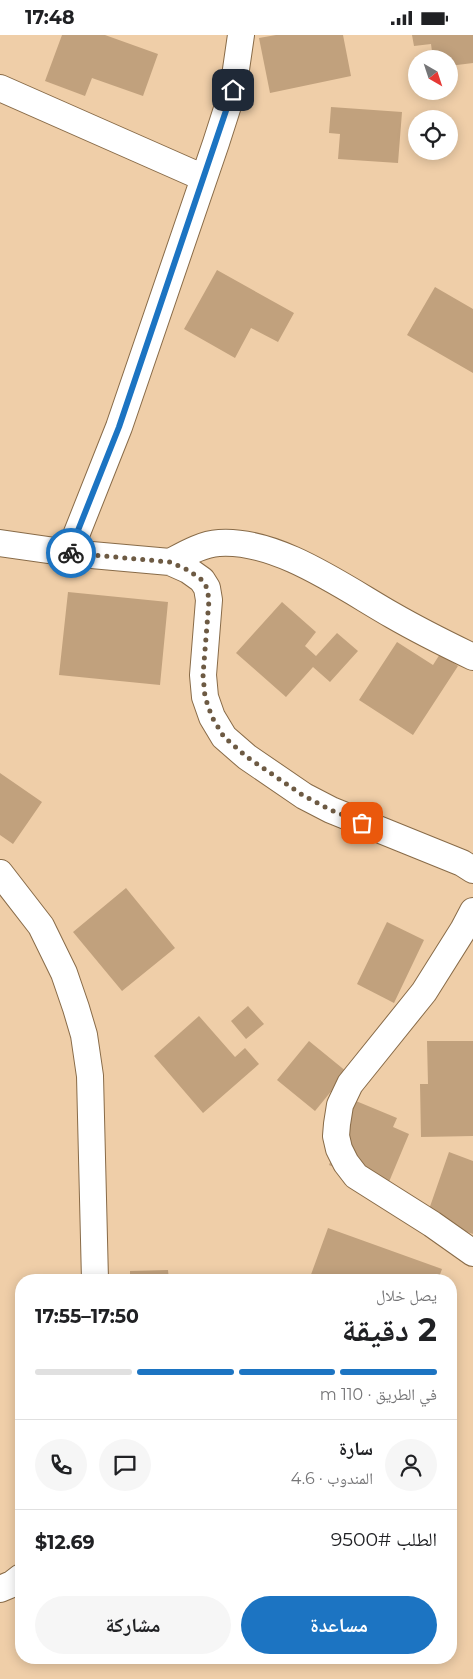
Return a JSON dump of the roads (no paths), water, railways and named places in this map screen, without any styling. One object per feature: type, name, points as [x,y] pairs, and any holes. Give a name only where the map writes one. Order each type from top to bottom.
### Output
[{"type":"street","points":[[69,553],[119,427],[204,178],[233,90],[241,35]]},
{"type":"street","points":[[0,88],[204,178]]},
{"type":"street","points":[[170,562],[197,549],[216,543],[235,542],[254,546],[310,567],[394,616],[473,657]]},
{"type":"street","points":[[0,543],[69,553],[170,562],[196,575],[207,588],[209,600],[203,675],[205,697],[212,717],[224,737],[247,757],[304,796],[331,810],[462,863],[473,870]]},
{"type":"street","points":[[0,873],[41,926],[64,973],[84,1035],[90,1076],[95,1274]]},
{"type":"street","points":[[473,911],[424,991],[350,1085],[340,1105],[336,1124],[336,1136],[339,1149],[346,1163],[356,1175],[473,1253]]},
{"type":"street","points":[[0,1589],[15,1582]]}]
